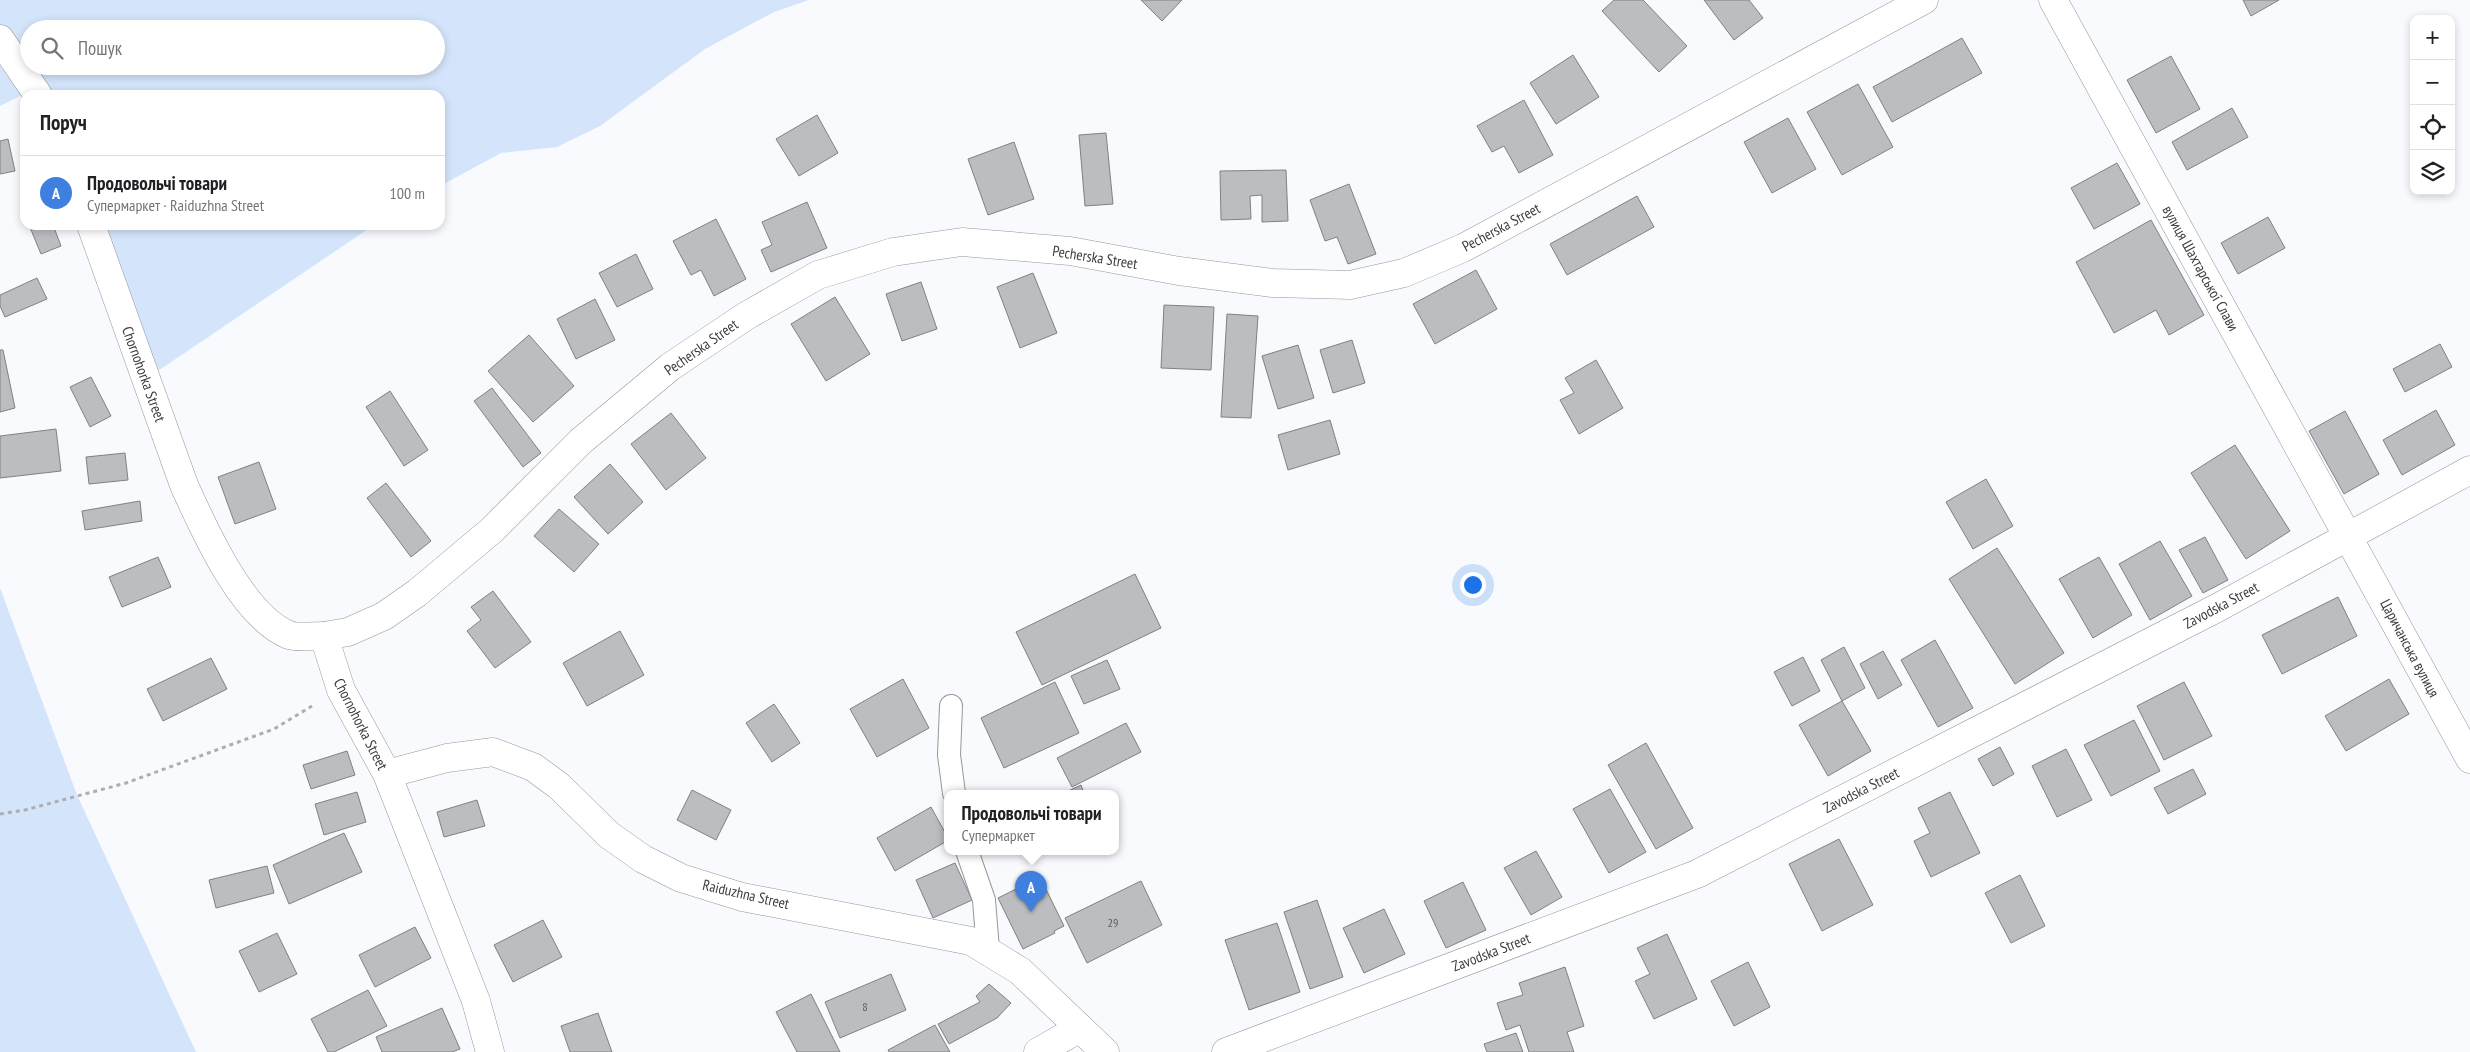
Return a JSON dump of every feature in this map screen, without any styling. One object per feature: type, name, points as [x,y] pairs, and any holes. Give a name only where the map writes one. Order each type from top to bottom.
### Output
[{"type":"street","name":"Pecherska Street","points":[[324,636],[348,632],[375,620],[417,593],[492,530],[581,441],[670,367],[746,316],[818,275],[893,252],[962,242],[1070,251],[1179,271],[1273,283],[1350,285],[1404,273],[1463,248],[1924,0]]},
{"type":"street","name":"вулиця Шахтарської Слави","points":[[2054,0],[2349,536]]},
{"type":"street","points":[[0,39],[20,68]]},
{"type":"street","points":[[24,75],[35,90]]},
{"type":"street","name":"Chornohorka Street","points":[[93,230],[184,486],[222,563],[242,593],[273,626],[291,636],[324,636],[341,690],[387,774],[476,1001],[490,1052]]},
{"type":"street","name":"Zavodska Street","points":[[1226,1052],[1697,874],[2208,612],[2470,470]]},
{"type":"street","name":"Царичанська вулиця","points":[[2349,536],[2470,759]]},
{"type":"street","name":"Raiduzhna Street","points":[[387,774],[447,758],[493,752],[533,767],[559,786],[609,835],[643,859],[681,878],[742,897],[971,941],[1020,971],[1105,1052]]},
{"type":"street","points":[[1038,1052],[1080,1028]]},
{"type":"lane","points":[[951,706],[949,755],[954,790]]},
{"type":"lane","points":[[968,855],[984,900],[988,950]]},
{"type":"path","points":[[0,814],[25,810],[126,783],[274,729],[341,690]]},
{"type":"shaded area","points":[[0,0],[809,0],[774,12],[705,49],[600,126],[557,147],[501,153],[445,183],[445,90],[34,89],[20,90],[20,96],[0,106]]},
{"type":"shaded area","points":[[93,230],[367,230],[146,379]]},
{"type":"shaded area","points":[[0,588],[77,795],[196,1052],[0,1052]]},
{"type":"building","points":[[1141,0],[1182,0],[1162,21]]},
{"type":"building","points":[[1614,0],[1643,0],[1687,46],[1659,72],[1602,11]]},
{"type":"building","points":[[1704,0],[1749,0],[1763,18],[1734,40]]},
{"type":"building","points":[[2243,0],[2279,0],[2251,16]]},
{"type":"building","points":[[1962,38],[1982,73],[1892,122],[1873,87]]},
{"type":"building","points":[[1573,55],[1599,97],[1556,124],[1530,83]]},
{"type":"building","points":[[2171,56],[2200,109],[2156,133],[2127,80]]},
{"type":"building","points":[[1858,84],[1893,147],[1842,175],[1807,112]]},
{"type":"building","points":[[1524,100],[1553,155],[1519,173],[1504,146],[1492,152],[1477,126]]},
{"type":"building","points":[[2232,108],[2248,137],[2187,170],[2172,142]]},
{"type":"building","points":[[817,115],[838,153],[799,176],[776,139]]},
{"type":"building","points":[[1788,118],[1816,169],[1772,193],[1744,142]]},
{"type":"building","points":[[1106,133],[1113,204],[1085,206],[1079,135]]},
{"type":"building","points":[[8,139],[15,171],[0,174],[0,141]]},
{"type":"building","points":[[1014,142],[1034,199],[988,215],[968,159]]},
{"type":"building","points":[[2117,163],[2140,204],[2094,229],[2071,188]]},
{"type":"building","points":[[1286,170],[1288,221],[1262,222],[1262,195],[1250,196],[1251,219],[1221,220],[1220,171]]},
{"type":"building","points":[[1349,184],[1376,254],[1348,264],[1337,237],[1325,241],[1310,200]]},
{"type":"building","points":[[1637,196],[1654,227],[1567,275],[1550,244]]},
{"type":"building","points":[[807,202],[827,248],[771,272],[761,250],[772,245],[762,222]]},
{"type":"building","points":[[2268,217],[2285,248],[2238,274],[2221,243]]},
{"type":"building","points":[[716,219],[746,279],[714,296],[701,270],[691,275],[673,241]]},
{"type":"building","points":[[2151,220],[2204,315],[2169,335],[2156,310],[2114,333],[2076,262]]},
{"type":"building","points":[[31,230],[55,230],[61,246],[41,254]]},
{"type":"building","points":[[636,254],[653,289],[617,307],[599,273]]},
{"type":"building","points":[[1476,270],[1497,309],[1435,344],[1413,304]]},
{"type":"building","points":[[1033,273],[1057,333],[1020,348],[997,287]]},
{"type":"building","points":[[37,278],[47,299],[5,317],[0,306],[0,295]]},
{"type":"building","points":[[921,282],[937,329],[902,341],[886,294]]},
{"type":"building","points":[[835,297],[870,354],[826,381],[791,324]]},
{"type":"building","points":[[595,299],[615,340],[576,359],[557,319]]},
{"type":"building","points":[[1164,305],[1214,307],[1211,370],[1161,368]]},
{"type":"building","points":[[1227,314],[1258,316],[1251,418],[1221,417]]},
{"type":"building","points":[[529,335],[574,386],[533,422],[488,371]]},
{"type":"building","points":[[1352,340],[1365,383],[1333,393],[1320,350]]},
{"type":"building","points":[[2440,344],[2452,367],[2405,392],[2393,369]]},
{"type":"building","points":[[1298,345],[1314,398],[1278,409],[1262,356]]},
{"type":"building","points":[[0,350],[3,350],[15,408],[0,412]]},
{"type":"building","points":[[1596,360],[1623,408],[1579,434],[1560,400],[1574,393],[1565,378]]},
{"type":"building","points":[[91,377],[111,416],[90,427],[70,387]]},
{"type":"building","points":[[492,388],[541,453],[523,467],[474,401]]},
{"type":"building","points":[[390,391],[428,450],[404,466],[366,407]]},
{"type":"building","points":[[2436,410],[2455,445],[2402,475],[2383,440]]},
{"type":"building","points":[[2345,411],[2379,474],[2344,494],[2309,431]]},
{"type":"building","points":[[671,413],[706,458],[666,490],[631,444]]},
{"type":"building","points":[[1330,420],[1340,454],[1288,470],[1278,435]]},
{"type":"building","points":[[56,429],[61,471],[0,478],[0,436]]},
{"type":"building","points":[[2235,445],[2290,531],[2246,559],[2191,473]]},
{"type":"building","points":[[125,453],[128,480],[89,484],[86,457]]},
{"type":"building","points":[[259,462],[276,509],[235,524],[218,477]]},
{"type":"building","points":[[610,464],[643,502],[608,534],[574,497]]},
{"type":"building","points":[[1986,479],[2013,526],[1973,549],[1946,502]]},
{"type":"building","points":[[386,483],[431,541],[411,557],[367,498]]},
{"type":"building","points":[[140,501],[142,521],[85,530],[82,511]]},
{"type":"building","points":[[559,509],[599,544],[574,572],[534,536]]},
{"type":"building","points":[[2205,537],[2228,580],[2203,593],[2179,550]]},
{"type":"building","points":[[2160,541],[2192,596],[2150,620],[2119,564]]},
{"type":"building","points":[[1997,548],[2064,653],[2015,684],[1949,579]]},
{"type":"building","points":[[158,557],[171,587],[122,607],[109,577]]},
{"type":"building","points":[[2099,557],[2132,615],[2093,638],[2059,579]]},
{"type":"building","points":[[1135,574],[1161,628],[1042,685],[1016,632]]},
{"type":"building","points":[[493,591],[531,642],[495,668],[467,631],[481,620],[471,607]]},
{"type":"building","points":[[2338,597],[2357,636],[2282,674],[2262,635]]},
{"type":"building","points":[[620,631],[644,675],[587,706],[563,663]]},
{"type":"building","points":[[1935,640],[1973,708],[1938,727],[1901,660]]},
{"type":"building","points":[[1844,647],[1865,688],[1842,701],[1821,660]]},
{"type":"building","points":[[1883,651],[1902,685],[1878,699],[1860,664]]},
{"type":"building","points":[[1803,657],[1820,691],[1792,706],[1774,672]]},
{"type":"building","points":[[211,658],[227,689],[163,721],[147,689]]},
{"type":"building","points":[[1107,660],[1120,689],[1084,704],[1071,676]]},
{"type":"building","points":[[903,679],[929,728],[877,757],[850,709]]},
{"type":"building","points":[[2389,679],[2409,714],[2346,751],[2325,716]]},
{"type":"building","points":[[1055,682],[1079,733],[1004,768],[981,718]]},
{"type":"building","points":[[2184,682],[2212,736],[2164,760],[2137,706]]},
{"type":"building","points":[[1842,701],[1871,751],[1828,776],[1799,725]]},
{"type":"building","points":[[774,704],[800,743],[772,762],[746,723]]},
{"type":"building","points":[[2134,720],[2160,771],[2111,796],[2084,745]]},
{"type":"building","points":[[1126,723],[1141,752],[1072,787],[1057,758]]},
{"type":"building","points":[[1646,743],[1693,828],[1656,849],[1608,765]]},
{"type":"building","points":[[2000,747],[2014,774],[1993,786],[1978,759]]},
{"type":"building","points":[[2066,749],[2092,800],[2057,817],[2032,766]]},
{"type":"building","points":[[347,751],[355,775],[311,789],[303,765]]},
{"type":"building","points":[[2193,769],[2206,794],[2168,814],[2154,788]]},
{"type":"building","points":[[1081,785],[1083,790],[1070,790]]},
{"type":"building","points":[[1610,789],[1646,852],[1609,873],[1573,809]]},
{"type":"building","points":[[692,790],[731,810],[716,840],[677,820]]},
{"type":"building","points":[[357,792],[366,822],[324,835],[315,804]]},
{"type":"building","points":[[1950,792],[1980,853],[1931,877],[1914,841],[1930,833],[1918,808]]},
{"type":"building","points":[[477,800],[485,826],[444,837],[437,812]]},
{"type":"building","points":[[931,807],[944,831],[944,843],[895,871],[877,838]]},
{"type":"building","points":[[344,833],[362,872],[289,904],[273,865]]},
{"type":"building","points":[[1839,839],[1873,905],[1822,931],[1789,864]]},
{"type":"building","points":[[1536,851],[1562,897],[1531,915],[1504,868]]},
{"type":"building","points":[[955,863],[972,900],[933,918],[916,880]]},
{"type":"building","points":[[267,866],[274,893],[216,908],[209,880]]},
{"type":"building","points":[[2020,875],[2045,926],[2011,943],[1985,893]]},
{"type":"building","points":[[1042,881],[1064,926],[1054,931],[1055,933],[1023,949],[998,898],[1030,882],[1032,886]]},
{"type":"building","points":[[1141,881],[1162,925],[1087,963],[1065,918]]},
{"type":"building","points":[[1463,882],[1486,930],[1446,948],[1424,901]]},
{"type":"building","points":[[1317,900],[1343,977],[1310,989],[1284,912]]},
{"type":"building","points":[[1384,909],[1405,954],[1364,973],[1343,928]]},
{"type":"building","points":[[543,920],[562,957],[513,982],[494,945]]},
{"type":"building","points":[[1277,923],[1300,992],[1249,1010],[1225,940]]},
{"type":"building","points":[[415,927],[431,958],[375,987],[359,955]]},
{"type":"building","points":[[277,933],[297,974],[259,992],[239,951]]},
{"type":"building","points":[[1667,934],[1697,999],[1654,1019],[1635,981],[1650,974],[1637,948]]},
{"type":"building","points":[[1748,962],[1770,1007],[1734,1026],[1711,981]]},
{"type":"building","points":[[1565,967],[1584,1026],[1567,1032],[1574,1052],[1529,1052],[1520,1025],[1506,1030],[1497,1003],[1523,995],[1519,983]]},
{"type":"building","points":[[891,974],[906,1010],[840,1038],[825,1002]]},
{"type":"building","points":[[989,984],[1011,1003],[997,1018],[949,1044],[938,1024],[980,1002],[976,996]]},
{"type":"building","points":[[368,990],[387,1026],[334,1052],[328,1052],[311,1019]]},
{"type":"building","points":[[811,994],[840,1052],[797,1052],[776,1012]]},
{"type":"building","points":[[442,1008],[460,1049],[452,1052],[382,1052],[376,1037]]},
{"type":"building","points":[[598,1013],[612,1052],[570,1052],[561,1026]]},
{"type":"building","points":[[935,1025],[950,1052],[889,1052],[888,1050]]},
{"type":"building","points":[[1516,1033],[1523,1052],[1487,1052],[1484,1044]]},
{"type":"place","name":"Продовольчі товари","points":[[1031,912]]}]
